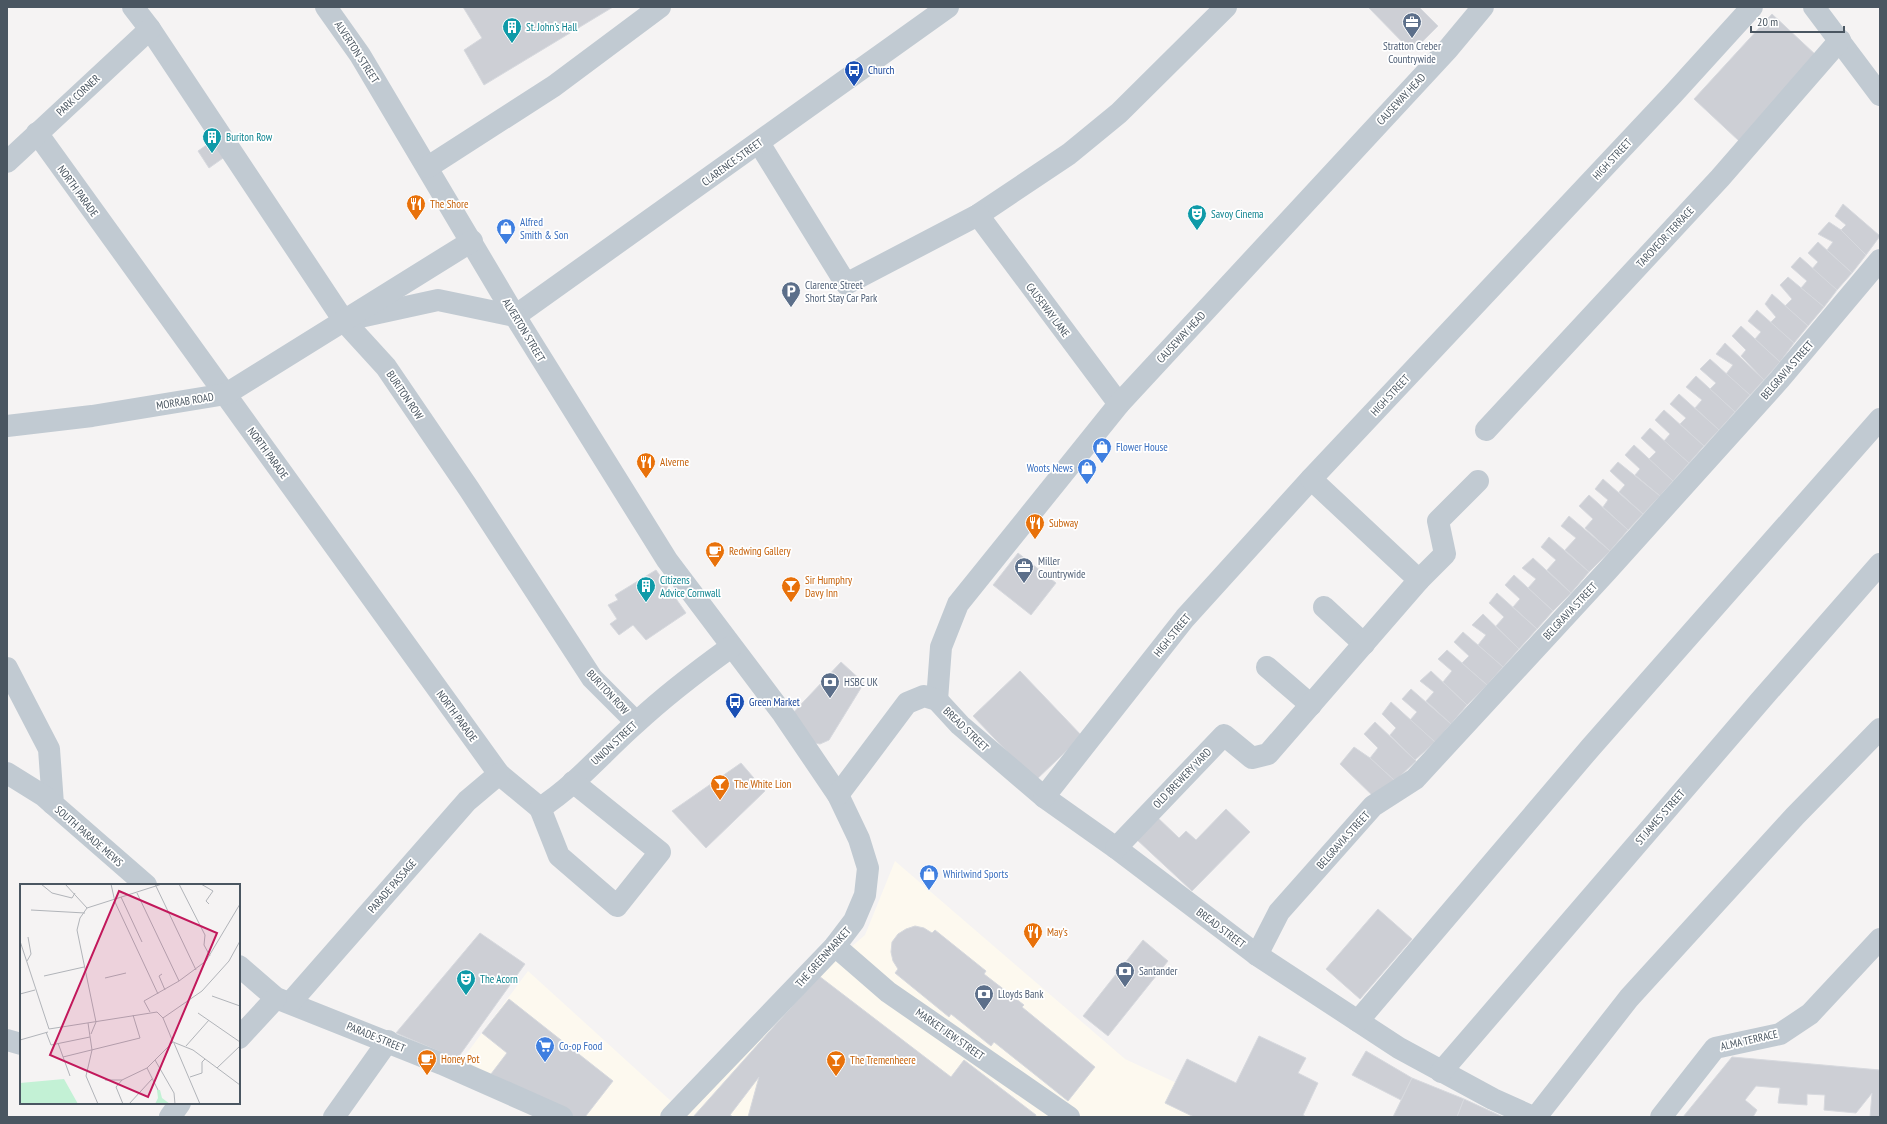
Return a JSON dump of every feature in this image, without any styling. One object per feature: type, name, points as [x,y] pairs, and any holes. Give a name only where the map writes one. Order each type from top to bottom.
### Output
[{"type":"street","name":"BURITON ROW","points":[[133,7],[150,29],[344,321],[386,367],[469,490],[592,678],[636,722]]},
{"type":"street","name":"ALVERTON STREET","points":[[326,7],[360,55],[516,316],[667,560],[732,647]]},
{"type":"street","points":[[428,167],[554,86],[660,7]]},
{"type":"street","name":"CLARENCE STREET","points":[[516,316],[948,7]]},
{"type":"street","points":[[759,143],[846,284],[978,215],[1069,154],[1119,113],[1226,7]]},
{"type":"street","name":"CAUSEWAY HEAD","points":[[937,700],[941,647],[958,604],[1119,404],[1448,49],[1483,7]]},
{"type":"street","name":"HIGH STREET","points":[[1044,797],[1185,618],[1311,479],[1673,94],[1752,7]]},
{"type":"street","points":[[1814,7],[1880,95]]},
{"type":"street","name":"PARK CORNER","points":[[7,162],[150,29]]},
{"type":"street","name":"TAROVEOR TERRACE","points":[[1486,430],[1720,178],[1840,40]]},
{"type":"street","name":"NORTH PARADE","points":[[37,133],[499,774]]},
{"type":"street","name":"CAUSEWAY LANE","points":[[978,215],[1119,404]]},
{"type":"street","name":"MORRAB ROAD","points":[[7,426],[92,416],[226,394],[472,241]]},
{"type":"street","name":"BELGRAVIA STREET","points":[[1257,955],[1279,912],[1373,806],[1421,774],[1780,379],[1880,260]]},
{"type":"street","name":"MORRAB ROAD","points":[[344,321],[438,300],[516,316]]},
{"type":"street","points":[[1358,1021],[1591,747],[1880,419]]},
{"type":"street","points":[[1311,479],[1419,580]]},
{"type":"street","points":[[1267,667],[1311,705],[1419,580],[1445,554],[1438,521],[1478,481]]},
{"type":"street","name":"ST JAMES' STREET","points":[[1441,1072],[1749,713],[1880,564]]},
{"type":"street","points":[[1324,607],[1364,644]]},
{"type":"street","name":"UNION STREET","points":[[540,808],[559,796],[636,722],[695,673],[732,647]]},
{"type":"street","name":"THE GREENMARKET","points":[[671,1117],[835,946],[854,921],[865,894],[868,868],[859,839],[838,795],[783,714],[732,647]]},
{"type":"street","name":"SOUTH PARADE MEWS","points":[[7,668],[49,748],[53,804],[145,884]]},
{"type":"street","points":[[838,795],[907,704],[924,696],[937,700]]},
{"type":"street","name":"BREAD STREET","points":[[937,700],[966,730],[1044,797],[1116,848],[1257,955],[1399,1048],[1493,1099],[1534,1117]]},
{"type":"street","name":"OLD BREWERY YARD","points":[[1116,848],[1224,735],[1252,758],[1268,754],[1311,705]]},
{"type":"street","points":[[1534,1117],[1629,998],[1795,816],[1880,729]]},
{"type":"street","points":[[7,773],[44,796],[53,804]]},
{"type":"street","points":[[499,774],[540,808],[559,856],[617,906],[660,852],[573,782]]},
{"type":"street","name":"PARADE PASSAGE","points":[[240,1037],[283,1001],[467,801],[499,774]]},
{"type":"street","name":"ALMA TERRACE","points":[[1661,1117],[1715,1048],[1780,1034],[1810,1014],[1880,938]]},
{"type":"street","name":"MARKET JEW STREET","points":[[835,946],[888,992],[1069,1117]]},
{"type":"street","points":[[240,967],[283,1001]]},
{"type":"street","name":"PARADE STREET","points":[[283,1001],[388,1041],[562,1117]]},
{"type":"street","points":[[7,1040],[20,1044]]},
{"type":"street","points":[[334,1117],[388,1041]]},
{"type":"street","points":[[170,1117],[179,1104]]},
{"type":"shaded area","points":[[895,861],[1125,1059],[1250,1117],[545,1117],[450,1076],[528,971],[672,1102],[865,935]]},
{"type":"building","name":"St. John's Hall","points":[[463,7],[613,7],[484,85],[464,50],[482,38]]},
{"type":"building","name":"Stratton Creber Countrywide","points":[[1368,7],[1419,7],[1438,26],[1412,52]]},
{"type":"building","points":[[1772,14],[1817,56],[1739,141],[1694,99]]},
{"type":"building","name":"Buriton Row","points":[[215,139],[226,156],[209,168],[198,151]]},
{"type":"building","points":[[1843,204],[1880,236],[1866,255],[1841,230],[1846,225],[1835,216]]},
{"type":"building","points":[[1829,222],[1841,230],[1866,255],[1852,273],[1827,250],[1833,242],[1818,234]]},
{"type":"building","points":[[1818,242],[1852,273],[1837,290],[1812,269],[1818,262],[1808,253]]},
{"type":"building","points":[[1800,257],[1837,290],[1824,307],[1801,288],[1807,281],[1791,267]]},
{"type":"building","points":[[1788,277],[1824,307],[1808,326],[1785,306],[1792,299],[1780,285]]},
{"type":"building","points":[[1772,294],[1808,326],[1794,343],[1770,323],[1776,317],[1765,304]]},
{"type":"building","points":[[1757,310],[1794,343],[1780,362],[1755,339],[1761,332],[1748,321]]},
{"type":"building","points":[[1741,326],[1780,362],[1764,380],[1741,356],[1746,350],[1732,336]]},
{"type":"building","points":[[1725,343],[1764,380],[1750,395],[1726,374],[1733,365],[1716,354]]},
{"type":"building","points":[[1710,359],[1750,395],[1735,412],[1710,389],[1716,383],[1700,369]]},
{"type":"building","points":[[1696,376],[1735,412],[1719,430],[1695,408],[1702,400],[1686,387]]},
{"type":"building","points":[[1679,394],[1719,430],[1704,446],[1680,424],[1686,418],[1670,404]]},
{"type":"building","points":[[1664,410],[1704,446],[1689,463],[1664,441],[1670,434],[1655,420]]},
{"type":"building","points":[[1650,428],[1689,463],[1673,481],[1649,459],[1656,452],[1641,438]]},
{"type":"building","points":[[1634,445],[1673,481],[1660,496],[1635,475],[1640,469],[1625,455]]},
{"type":"building","points":[[1618,462],[1660,496],[1643,514],[1619,492],[1625,485],[1610,471]]},
{"type":"building","points":[[1603,479],[1643,514],[1628,530],[1603,507],[1608,500],[1595,489]]},
{"type":"building","points":[[1589,495],[1628,530],[1610,551],[1585,528],[1593,519],[1579,506]]},
{"type":"building","points":[[1569,516],[1610,551],[1589,572],[1565,550],[1576,538],[1561,526]]},
{"type":"building","points":[[1549,537],[1589,572],[1571,593],[1547,570],[1556,560],[1541,547]]},
{"type":"building","name":"Miller Countrywide","points":[[1018,553],[1056,583],[1031,615],[993,585]]},
{"type":"building","points":[[1533,558],[1571,593],[1553,611],[1528,588],[1536,579],[1522,568]]},
{"type":"building","name":"Citizens Advice Cornwall","points":[[656,570],[686,613],[646,640],[633,625],[619,635],[610,624],[617,619],[608,605],[618,600],[615,595]]},
{"type":"building","points":[[1514,575],[1553,611],[1537,629],[1513,607],[1520,599],[1505,585]]},
{"type":"building","points":[[1497,593],[1537,629],[1519,649],[1496,626],[1504,617],[1489,603]]},
{"type":"building","points":[[1483,614],[1519,649],[1503,667],[1478,645],[1486,635],[1472,625]]},
{"type":"building","points":[[1463,632],[1503,667],[1487,685],[1462,663],[1469,656],[1454,642]]},
{"type":"building","points":[[1447,650],[1487,685],[1467,705],[1443,682],[1452,671],[1438,659]]},
{"type":"building","name":"HSBC UK","points":[[841,662],[864,683],[829,740],[820,744],[815,743],[790,716]]},
{"type":"building","points":[[1020,671],[1082,736],[1035,781],[973,716]]},
{"type":"building","points":[[1431,671],[1467,705],[1451,724],[1426,701],[1434,692],[1420,681]]},
{"type":"building","points":[[1411,689],[1451,724],[1435,742],[1410,720],[1417,712],[1402,699]]},
{"type":"building","points":[[1391,702],[1435,742],[1415,760],[1390,735],[1396,728],[1382,714]]},
{"type":"building","points":[[1375,722],[1416,761],[1395,781],[1370,758],[1378,748],[1364,734]]},
{"type":"building","points":[[1354,747],[1370,758],[1395,781],[1377,800],[1340,764]]},
{"type":"building","name":"The White Lion","points":[[741,763],[765,791],[706,848],[672,811]]},
{"type":"building","points":[[1226,809],[1250,832],[1192,891],[1135,838],[1156,816],[1179,838],[1186,831],[1196,840]]},
{"type":"building","points":[[1378,909],[1412,939],[1360,999],[1326,969]]},
{"type":"building","name":"Lloyds Bank","points":[[915,926],[924,928],[932,933],[935,930],[986,971],[984,974],[1024,1005],[1022,1007],[1095,1067],[1068,1101],[994,1042],[991,1046],[951,1014],[949,1017],[895,973],[898,969],[893,961],[891,952],[892,942],[898,934]]},
{"type":"building","points":[[480,933],[525,964],[457,1059],[396,1033]]},
{"type":"building","name":"Santander","points":[[1143,940],[1168,961],[1108,1036],[1083,1016]]},
{"type":"building","points":[[819,976],[951,1077],[964,1060],[1036,1115],[1035,1117],[748,1117],[759,1077],[730,1115],[733,1117],[693,1117]]},
{"type":"building","name":"Co-op Food","points":[[509,999],[613,1081],[585,1117],[572,1117],[491,1074],[507,1053],[482,1033]]},
{"type":"building","points":[[1259,1036],[1306,1058],[1298,1073],[1318,1083],[1303,1115],[1306,1117],[1194,1117],[1165,1103],[1187,1059],[1236,1083]]},
{"type":"building","points":[[1366,1051],[1412,1078],[1401,1100],[1352,1075]]},
{"type":"building","points":[[1732,1057],[1880,1070],[1880,1117],[1870,1117],[1872,1093],[1856,1113],[1824,1110],[1825,1095],[1807,1094],[1807,1105],[1778,1103],[1780,1088],[1756,1086],[1745,1100],[1757,1110],[1753,1117],[1683,1117]]},
{"type":"building","points":[[1412,1078],[1464,1099],[1457,1117],[1393,1117]]},
{"type":"building","points":[[1464,1099],[1503,1117],[1457,1117]]},
{"type":"place","name":"Stratton Creber Countrywide","points":[[1412,39]]},
{"type":"place","name":"St. John's Hall","points":[[512,44]]},
{"type":"place","name":"Church","points":[[854,87]]},
{"type":"place","name":"Buriton Row","points":[[212,154]]},
{"type":"place","name":"The Shore","points":[[416,221]]},
{"type":"place","name":"Savoy Cinema","points":[[1197,231]]},
{"type":"place","name":"Alfred Smith & Son","points":[[506,245]]},
{"type":"place","name":"Clarence Street Short Stay Car Park","points":[[791,308]]},
{"type":"place","name":"Flower House","points":[[1102,464]]},
{"type":"place","name":"Alverne","points":[[646,479]]},
{"type":"place","name":"Woots News","points":[[1087,485]]},
{"type":"place","name":"Subway","points":[[1035,540]]},
{"type":"place","name":"Redwing Gallery","points":[[715,568]]},
{"type":"place","name":"Miller Countrywide","points":[[1024,584]]},
{"type":"place","name":"Citizens Advice Cornwall","points":[[646,603]]},
{"type":"place","name":"Sir Humphry Davy Inn","points":[[791,603]]},
{"type":"place","name":"HSBC UK","points":[[830,699]]},
{"type":"place","name":"Green Market","points":[[735,719]]},
{"type":"place","name":"The White Lion","points":[[720,801]]},
{"type":"place","name":"Whirlwind Sports","points":[[929,891]]},
{"type":"place","name":"May's","points":[[1033,949]]},
{"type":"place","name":"Santander","points":[[1125,988]]},
{"type":"place","name":"The Acorn","points":[[466,996]]},
{"type":"place","name":"Lloyds Bank","points":[[984,1011]]},
{"type":"place","name":"Co-op Food","points":[[545,1063]]},
{"type":"place","name":"Honey Pot","points":[[427,1076]]},
{"type":"place","name":"The Tremenheere","points":[[836,1077]]}]
